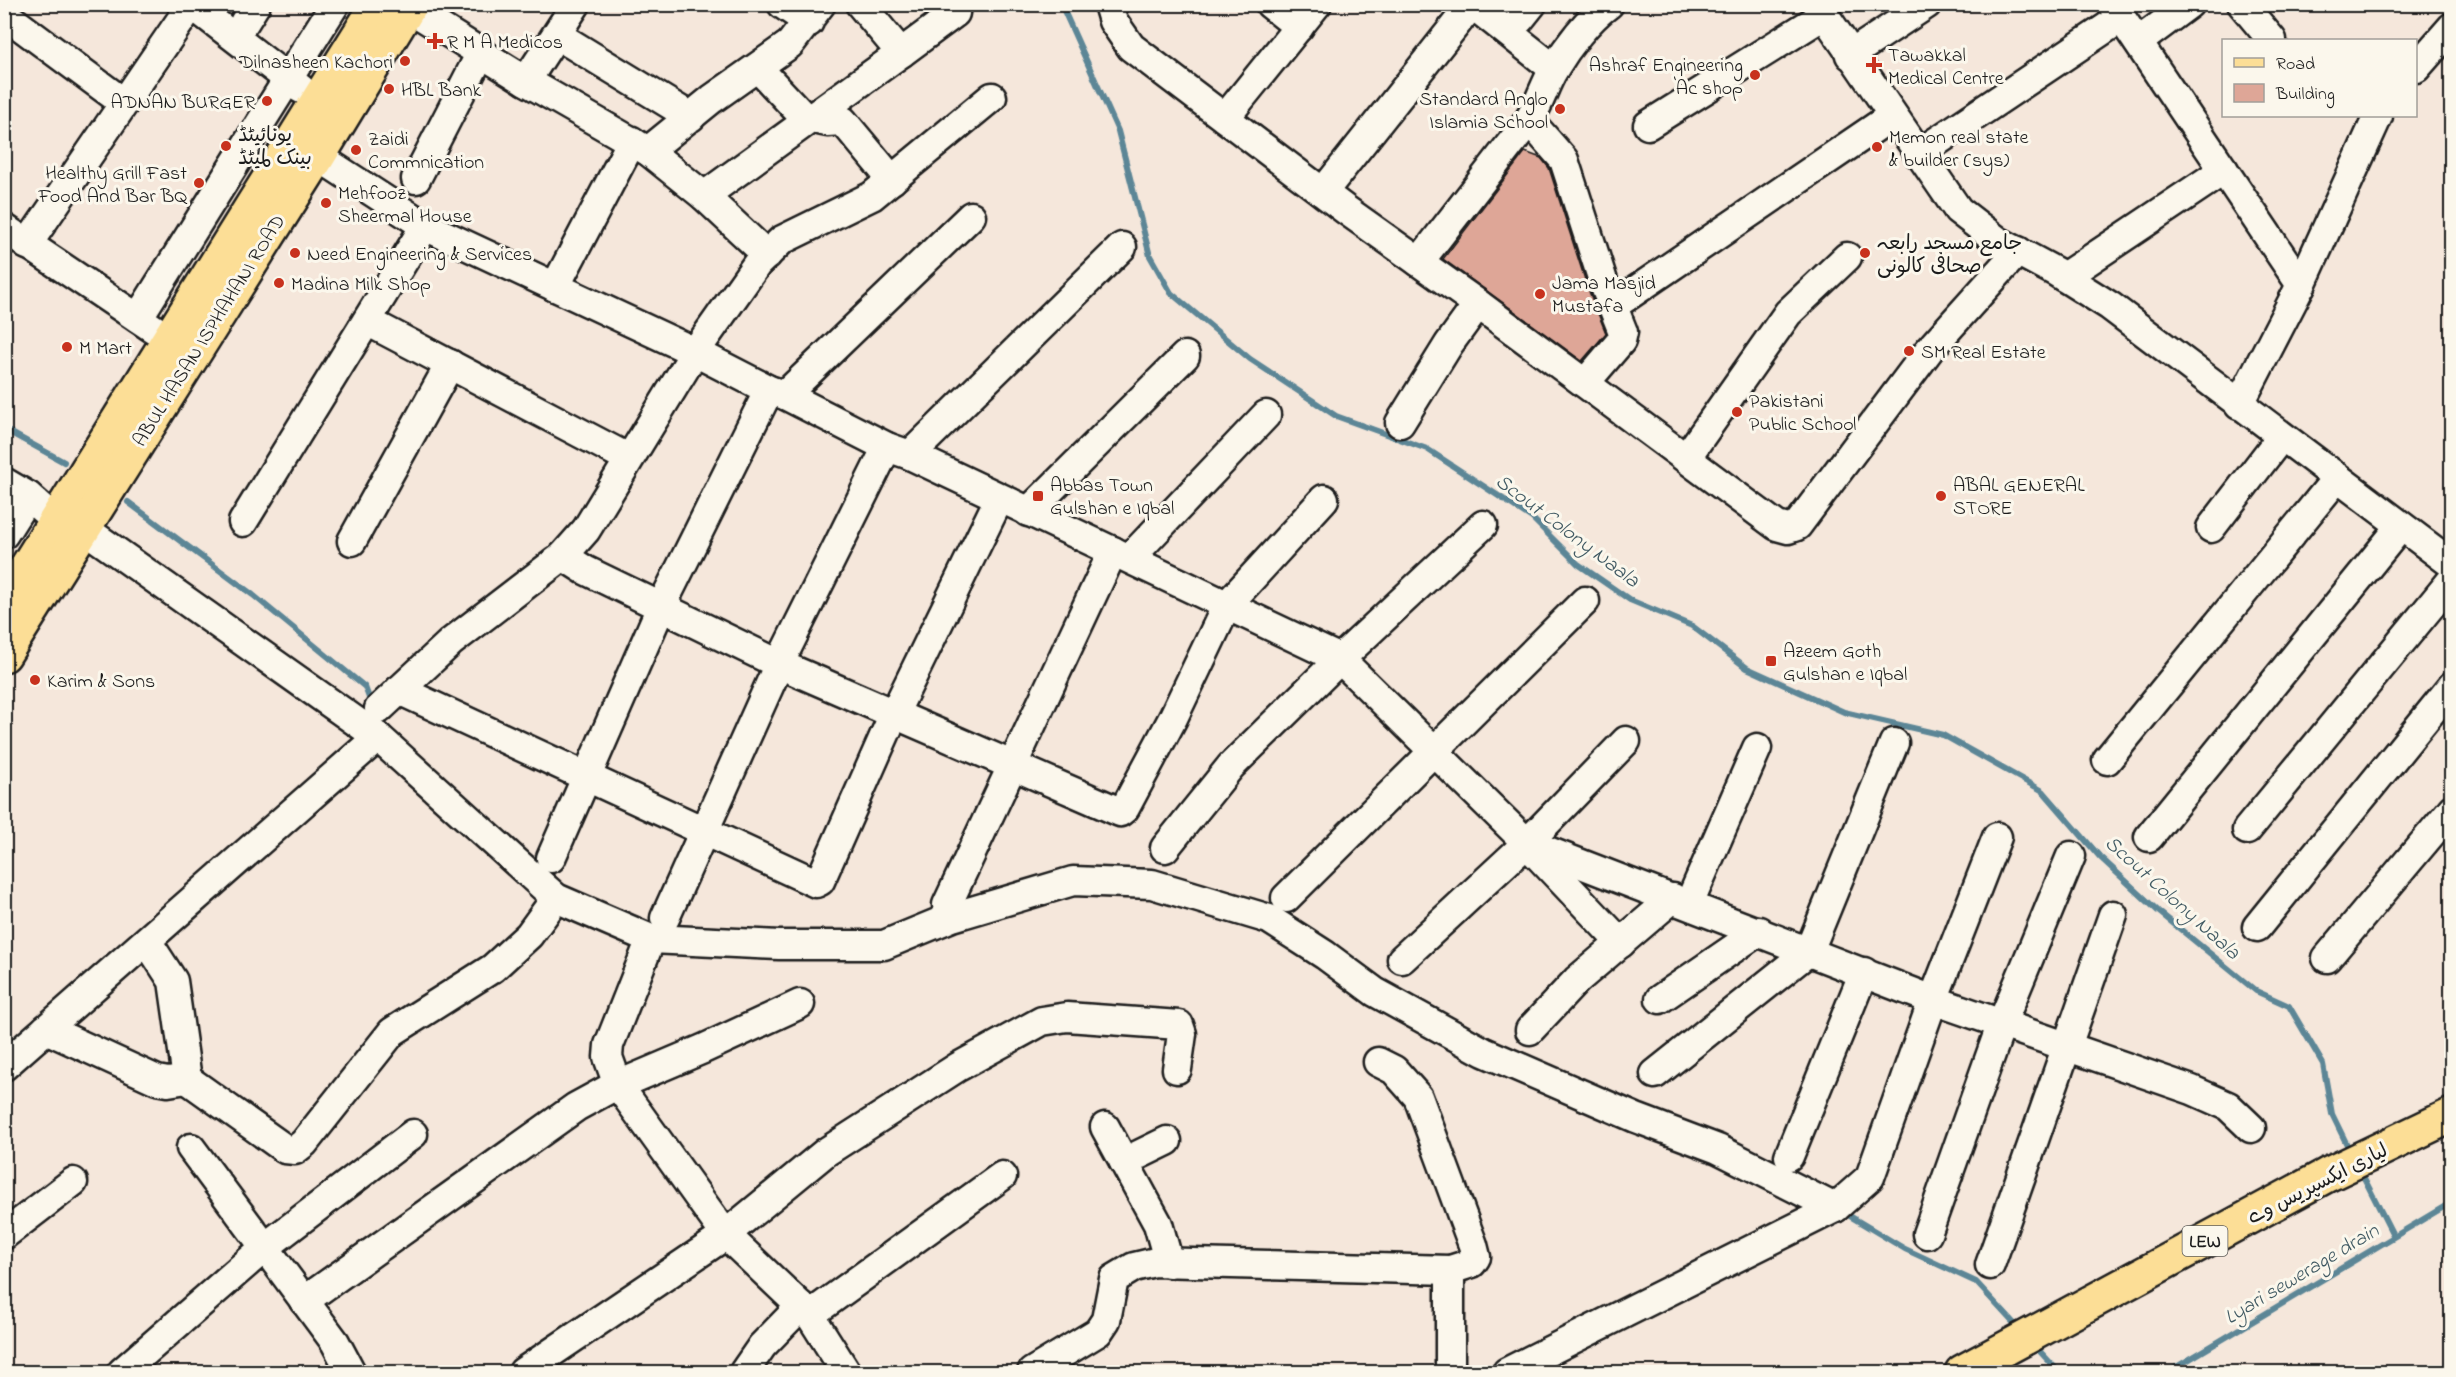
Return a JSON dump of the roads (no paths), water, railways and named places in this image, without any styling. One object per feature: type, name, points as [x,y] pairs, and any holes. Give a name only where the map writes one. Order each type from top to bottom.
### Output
[{"type":"main road","name":"ABUL HASAN ISPHAHANI ROAD","points":[[4,655],[69,524],[168,339],[306,149],[317,101],[399,6]]},
{"type":"main road","name":"ABUL HASAN ISPHAHANI ROAD","points":[[4,603],[69,524],[399,6]]},
{"type":"main road","name":"لیاری ایکسپریس وے","points":[[1962,1372],[2327,1175],[2451,1115]]},
{"type":"street","points":[[138,318],[335,4]]},
{"type":"street","points":[[526,81],[576,4]]},
{"type":"street","points":[[555,287],[640,146],[690,117],[759,68],[790,44],[815,13],[782,4]]},
{"type":"street","points":[[860,4],[901,53]]},
{"type":"street","points":[[704,196],[813,119],[955,13],[956,4]]},
{"type":"street","points":[[1108,4],[1113,21],[1131,47],[1323,192],[1777,526],[1788,529],[1797,526],[1929,350],[2018,251]]},
{"type":"street","points":[[1270,4],[1299,27]]},
{"type":"street","points":[[1225,117],[1317,4]]},
{"type":"street","points":[[1323,192],[1472,4],[1554,69]]},
{"type":"street","points":[[1419,262],[1540,105],[1554,69],[1581,33],[1609,4]]},
{"type":"street","points":[[1850,55],[1927,4]]},
{"type":"street","points":[[2138,42],[2188,4]]},
{"type":"street","points":[[2242,4],[2271,39]]},
{"type":"street","points":[[27,245],[191,5],[317,101]]},
{"type":"street","points":[[399,6],[640,146],[704,196],[766,255]]},
{"type":"street","points":[[1648,124],[1820,10],[1958,210],[1998,241],[2064,277],[2110,306],[2451,564]]},
{"type":"street","points":[[1918,154],[2116,11],[2301,285]]},
{"type":"street","points":[[4,14],[124,103]]},
{"type":"street","points":[[2417,66],[2451,27]]},
{"type":"street","points":[[557,35],[690,117]]},
{"type":"street","points":[[416,179],[481,53]]},
{"type":"street","points":[[759,68],[804,117],[843,121],[892,180]]},
{"type":"street","points":[[992,97],[872,196],[782,240],[766,255],[757,264],[695,352],[586,530],[563,556],[451,642],[389,699],[586,779],[816,884],[820,881],[894,714],[999,499]]},
{"type":"street","points":[[1613,306],[1892,116]]},
{"type":"street","points":[[1529,120],[1564,160],[1623,332],[1621,341],[1585,383]]},
{"type":"street","points":[[2239,405],[2301,285],[2367,120]]},
{"type":"street","points":[[306,149],[425,226],[1340,659],[1431,752],[1527,843],[1621,943]]},
{"type":"street","points":[[2064,277],[2224,170]]},
{"type":"street","points":[[550,858],[662,607],[777,392],[971,216]]},
{"type":"street","points":[[243,522],[425,226]]},
{"type":"street","points":[[4,228],[168,339]]},
{"type":"street","points":[[846,1372],[806,1311],[725,1234],[618,1085],[608,1057],[609,1045],[658,928],[779,664],[898,451],[1122,247]]},
{"type":"street","points":[[1686,458],[1788,313],[1847,257]]},
{"type":"street","points":[[1400,423],[1449,344],[1478,304]]},
{"type":"street","points":[[367,321],[628,458]]},
{"type":"street","points":[[1028,512],[1185,356]]},
{"type":"street","points":[[352,541],[450,364]]},
{"type":"street","points":[[947,905],[1013,766],[1121,555],[1266,415]]},
{"type":"street","points":[[2211,528],[2281,436]]},
{"type":"street","points":[[2107,760],[2337,478]]},
{"type":"street","points":[[4,534],[16,489],[378,737],[556,898],[658,928],[779,945],[884,945],[952,917],[1073,882],[1152,884],[1269,919],[1325,955],[1375,992],[1484,1052],[1636,1118],[1718,1149],[1835,1208]]},
{"type":"street","points":[[563,556],[779,664],[1120,812],[1125,808],[1173,718],[1227,605],[1324,499]]},
{"type":"street","points":[[1165,848],[1232,766],[1340,659],[1483,525]]},
{"type":"street","points":[[2149,837],[2401,526]]},
{"type":"street","points":[[2247,830],[2451,580]]},
{"type":"street","points":[[1286,898],[1585,601]]},
{"type":"street","points":[[2258,927],[2451,686]]},
{"type":"street","points":[[4,1066],[378,737]]},
{"type":"street","points":[[1402,959],[1527,843],[1626,741]]},
{"type":"street","points":[[1654,1074],[1809,951],[1894,743]]},
{"type":"street","points":[[1530,1030],[1570,987],[1621,943],[1681,901],[1757,748]]},
{"type":"street","points":[[2327,958],[2451,808]]},
{"type":"street","points":[[1507,1372],[1835,1208],[1870,1177],[1996,837]]},
{"type":"street","points":[[1527,843],[1934,1000],[2228,1106],[2251,1128]]},
{"type":"street","points":[[1927,1234],[2002,1023],[2070,856]]},
{"type":"street","points":[[147,941],[173,981],[188,1078],[285,1149],[295,1150],[304,1143],[392,1032],[493,968],[529,935],[556,898]]},
{"type":"street","points":[[1990,1265],[2113,915]]},
{"type":"street","points":[[1660,999],[1759,931]]},
{"type":"street","points":[[1789,1156],[1864,972]]},
{"type":"street","points":[[304,1301],[576,1107],[618,1085],[704,1049],[800,1004]]},
{"type":"street","points":[[523,1372],[725,1234],[826,1152],[958,1067],[1042,1021],[1067,1017],[1179,1025],[1182,1034],[1176,1069]]},
{"type":"street","points":[[46,1029],[157,1080],[168,1082],[188,1078]]},
{"type":"street","points":[[1032,1372],[1098,1332],[1106,1320],[1114,1279],[1134,1266],[1169,1263],[1450,1270],[1472,1263],[1476,1257],[1473,1245],[1418,1097],[1394,1071],[1378,1062]]},
{"type":"street","points":[[1105,1127],[1158,1224],[1169,1263]]},
{"type":"street","points":[[122,1372],[264,1248],[412,1134]]},
{"type":"street","points":[[1124,1162],[1167,1141]]},
{"type":"street","points":[[191,1148],[335,1342],[351,1372]]},
{"type":"street","points":[[744,1372],[762,1346],[806,1311],[1002,1176]]},
{"type":"street","points":[[4,1235],[73,1182]]},
{"type":"street","points":[[1450,1270],[1450,1372]]},
{"type":"waterway","name":"Scout Colony Naala","points":[[1061,4],[1118,131],[1150,256],[1171,293],[1250,359],[1336,416],[1427,449],[1532,518],[1578,564],[1630,600],[1692,626],[1747,668],[1844,712],[1943,735],[2043,791],[2100,857],[2158,911],[2256,991],[2289,1006],[2323,1064],[2332,1114],[2351,1153]]},
{"type":"waterway","points":[[4,429],[64,462]]},
{"type":"waterway","points":[[128,502],[253,595],[365,687],[372,706]]},
{"type":"waterway","name":"Scout Colony Naala","points":[[2360,1170],[2393,1235]]},
{"type":"waterway","name":"Lyari sewerage drain","points":[[2168,1372],[2452,1202]]},
{"type":"waterway","points":[[1843,1212],[1905,1249],[1976,1282],[2020,1330]]},
{"type":"waterway","points":[[2033,1344],[2059,1372]]},
{"type":"place","name":"R M A Medicos","points":[[435,41]]},
{"type":"place","name":"Dilnasheen Kachori","points":[[405,61]]},
{"type":"place","name":"Tawakkal Medical Centre","points":[[1874,65]]},
{"type":"place","name":"Ashraf Engineering Ac shop","points":[[1755,75]]},
{"type":"place","name":"HBL Bank","points":[[389,89]]},
{"type":"place","name":"ADNAN BURGER","points":[[267,101]]},
{"type":"place","name":"Standard Anglo Islamia School","points":[[1560,109]]},
{"type":"place","name":"یونائیٹڈ بینک لمیٹڈ","points":[[226,146]]},
{"type":"place","name":"Memon real state & builder (sys)","points":[[1877,147]]},
{"type":"place","name":"Zaidi Commnication","points":[[356,150]]},
{"type":"place","name":"Healthy Grill Fast Food And Bar BQ","points":[[199,183]]},
{"type":"place","name":"Mehfooz Sheermal House","points":[[326,203]]},
{"type":"place","name":"Need Engineering & Services","points":[[295,253]]},
{"type":"place","name":"جامع مسجد رابعہ صحافی کالونی","points":[[1865,253]]},
{"type":"place","name":"Madina Milk Shop","points":[[279,283]]},
{"type":"place","name":"Jama Masjid Mustafa","points":[[1540,294]]},
{"type":"place","name":"M Mart","points":[[67,347]]},
{"type":"place","name":"SM Real Estate","points":[[1909,351]]},
{"type":"place","name":"Pakistani Public School","points":[[1737,412]]},
{"type":"place","name":"Abbas Town Gulshan e Iqbal","points":[[1038,496]]},
{"type":"place","name":"ABAL GENERAL STORE","points":[[1941,496]]},
{"type":"place","name":"Azeem Goth Gulshan e Iqbal","points":[[1771,661]]},
{"type":"place","name":"Karim & Sons","points":[[35,680]]}]
